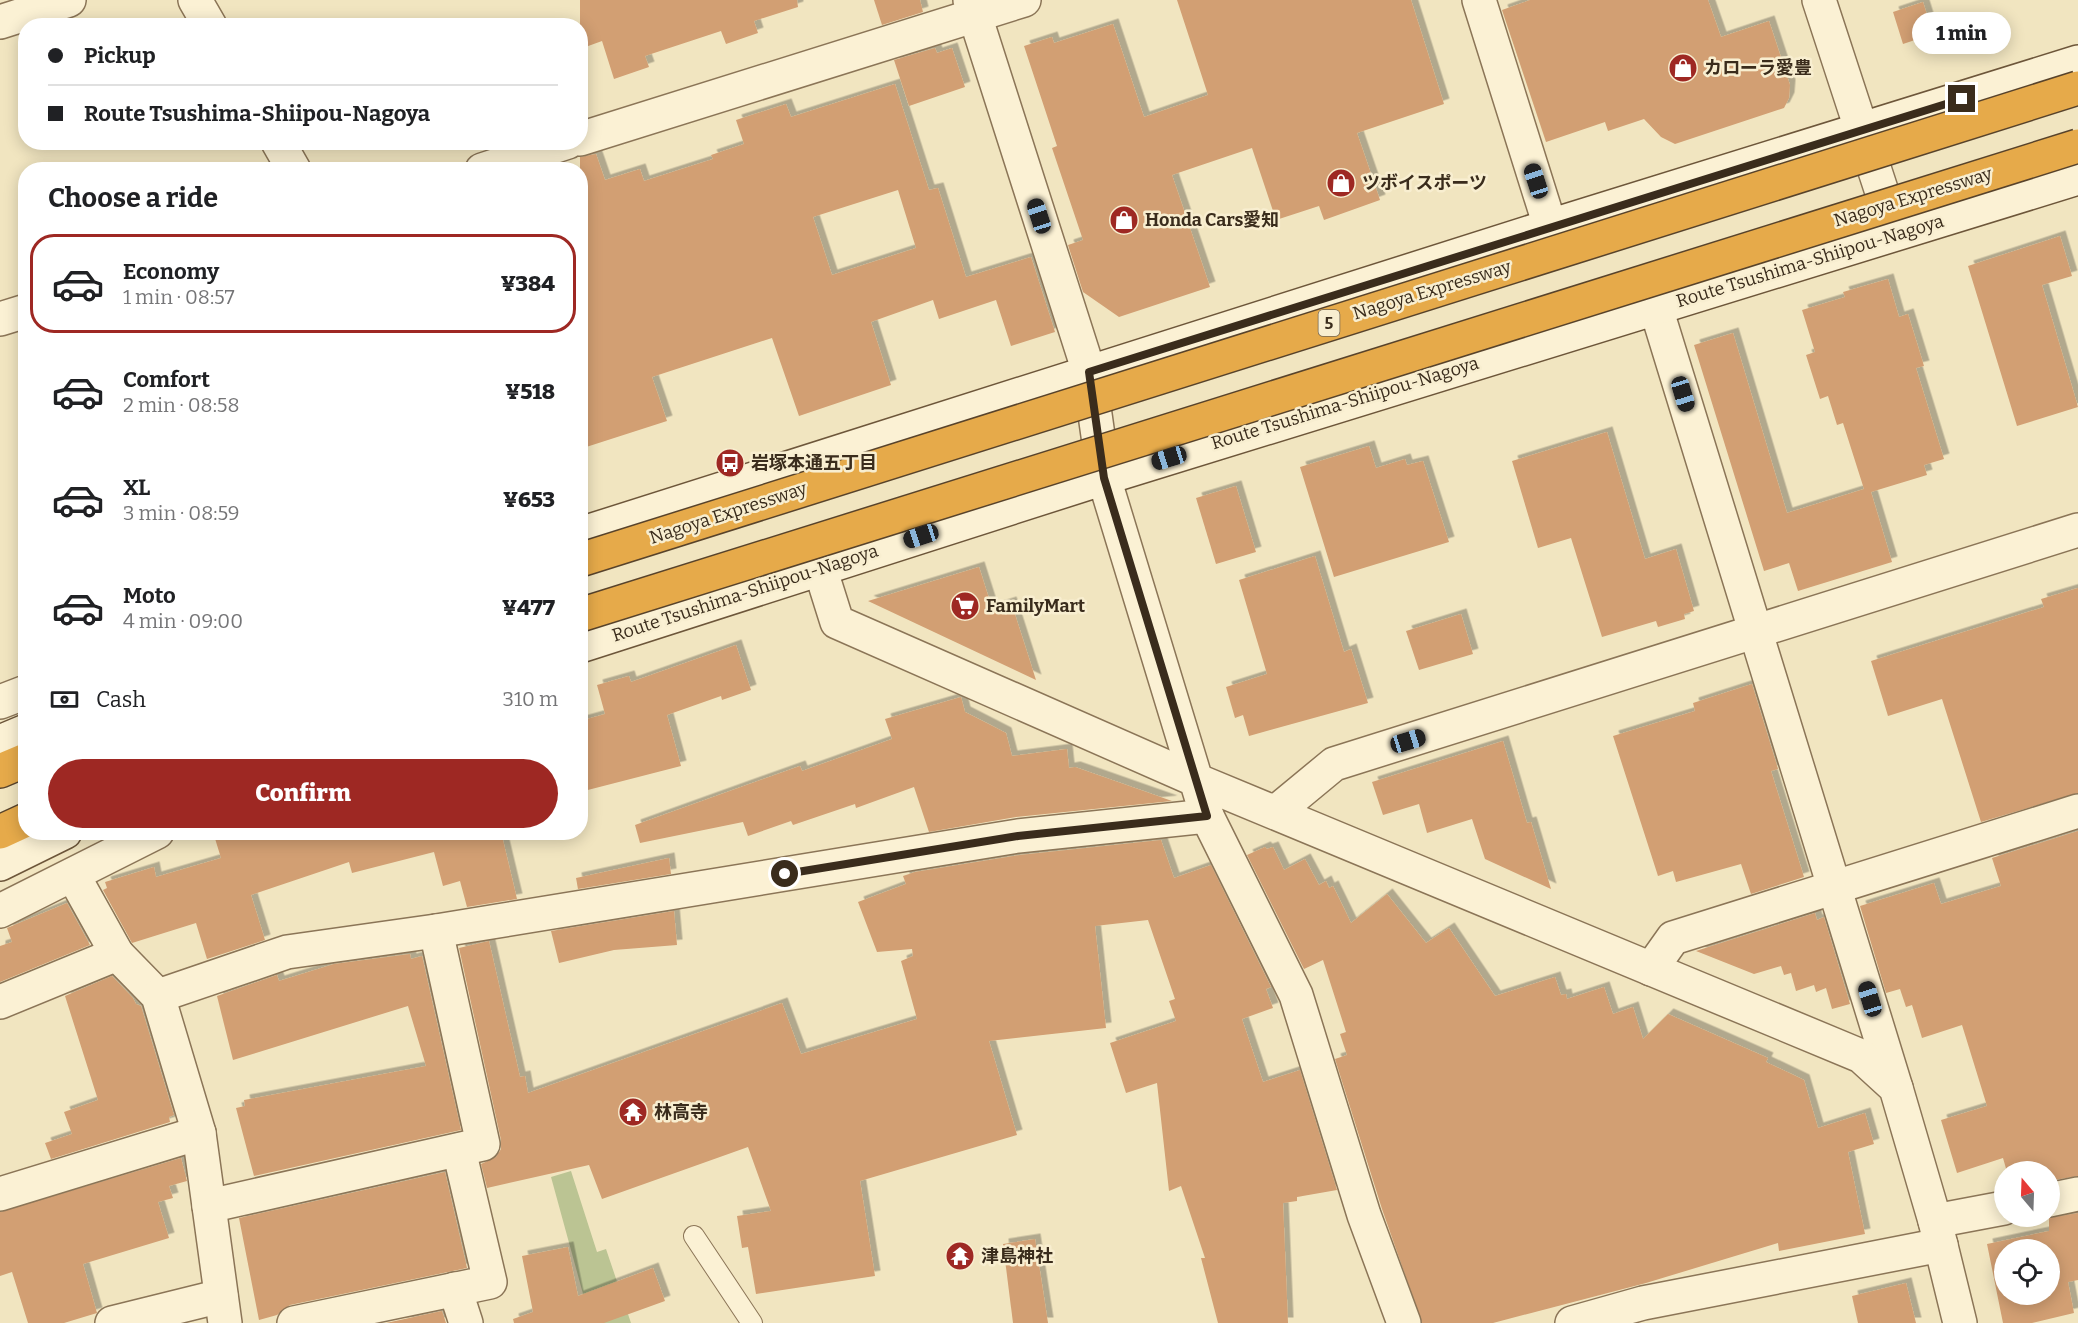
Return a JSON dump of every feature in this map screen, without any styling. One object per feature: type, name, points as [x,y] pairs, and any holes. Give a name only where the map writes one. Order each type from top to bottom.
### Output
[{"type":"highway","name":"Nagoya Expressway","points":[[588,557],[2078,88]]},
{"type":"highway","name":"Nagoya Expressway","points":[[588,612],[2078,146]]},
{"type":"highway","points":[[0,771],[18,763]]},
{"type":"highway","points":[[0,832],[18,824]]},
{"type":"street","points":[[0,22],[69,0]]},
{"type":"street","points":[[195,0],[205,18]]},
{"type":"street","points":[[588,136],[972,8],[1024,0]]},
{"type":"street","points":[[1479,0],[1550,226]]},
{"type":"street","points":[[1819,0],[1896,235]]},
{"type":"street","points":[[972,8],[1089,372],[1104,478],[1207,816],[1296,995],[1364,1215],[1404,1323]]},
{"type":"street","points":[[588,531],[1550,226],[2078,62]]},
{"type":"street","points":[[507,162],[543,150]]},
{"type":"street","name":"Route Tsushima-Shiipou-Nagoya","points":[[588,643],[1104,478],[2078,178]]},
{"type":"street","points":[[1656,308],[1836,887],[1938,1233],[1960,1323]]},
{"type":"street","points":[[0,319],[18,313]]},
{"type":"street","points":[[1276,812],[1334,764],[2078,530]]},
{"type":"street","points":[[820,568],[837,622],[1196,780],[1861,1056],[1896,1088]]},
{"type":"street","points":[[0,702],[18,695]]},
{"type":"street","points":[[0,742],[18,734]]},
{"type":"street","points":[[1651,969],[1673,938],[2078,811]]},
{"type":"street","points":[[158,996],[287,952],[436,932],[1018,836],[1207,816]]},
{"type":"street","points":[[0,864],[49,840]]},
{"type":"street","points":[[0,911],[141,840]]},
{"type":"street","points":[[73,875],[117,954],[158,996],[199,1133],[223,1309],[112,1323]]},
{"type":"street","points":[[209,1206],[483,1144],[436,932]]},
{"type":"street","points":[[0,1002],[117,954]]},
{"type":"street","points":[[0,1194],[199,1133]]},
{"type":"street","points":[[294,1323],[490,1282],[459,1150]]},
{"type":"street","points":[[2060,1198],[2078,1194]]},
{"type":"street","points":[[1572,1323],[1643,1303],[1938,1233],[1994,1212]]},
{"type":"street","points":[[455,1289],[466,1323]]},
{"type":"lane","points":[[694,1236],[752,1323]]},
{"type":"green space","points":[[571,1171],[597,1252],[606,1249],[631,1323],[591,1323],[551,1177]]},
{"type":"building","points":[[580,0],[797,0],[798,7],[754,21],[758,33],[726,44],[721,31],[645,56],[649,67],[614,79],[602,41],[588,46],[588,18],[580,18]]},
{"type":"building","points":[[874,0],[920,0],[923,12],[882,25]]},
{"type":"building","points":[[1177,0],[1411,0],[1444,104],[1357,133],[1380,200],[1324,220],[1319,206],[1276,220],[1252,148],[1172,175],[1210,287],[1119,317],[1083,292],[1068,245],[1083,240],[1052,148],[1057,146],[1024,46],[1052,37],[1054,43],[1113,24],[1144,117],[1208,95]]},
{"type":"building","points":[[1530,0],[1708,0],[1721,37],[1769,21],[1790,85],[1789,98],[1784,108],[1675,144],[1661,137],[1644,119],[1608,131],[1605,122],[1546,142],[1502,10]]},
{"type":"building","points":[[1923,2],[1933,34],[1903,44],[1893,12]]},
{"type":"building","points":[[935,48],[937,53],[952,48],[965,87],[909,106],[894,60]]},
{"type":"building","points":[[895,84],[929,190],[938,188],[966,277],[1031,257],[1055,332],[1011,346],[996,300],[939,319],[933,300],[871,322],[891,385],[799,416],[772,338],[652,377],[667,421],[588,446],[588,162],[580,162],[580,157],[596,154],[605,180],[640,169],[644,181],[713,159],[711,155],[744,144],[736,120],[786,104],[791,117]],"holes":[[[898,190],[916,248],[832,275],[813,217]]]},
{"type":"building","points":[[2060,236],[2072,276],[2042,285],[2078,407],[2017,426],[1968,266]]},
{"type":"building","points":[[1888,279],[1899,317],[1908,314],[1924,366],[1916,368],[1944,459],[1924,465],[1927,475],[1871,492],[1892,562],[1798,591],[1789,563],[1764,571],[1694,345],[1733,333],[1787,513],[1864,489],[1843,423],[1837,425],[1828,396],[1820,399],[1806,355],[1815,352],[1802,310],[1845,297],[1843,292]]},
{"type":"building","points":[[1607,432],[1645,559],[1676,549],[1694,611],[1684,614],[1685,619],[1658,627],[1656,621],[1602,637],[1571,538],[1538,548],[1512,461]]},
{"type":"building","points":[[1369,446],[1376,468],[1405,459],[1407,465],[1423,461],[1449,542],[1334,577],[1300,467]]},
{"type":"building","points":[[1236,486],[1256,552],[1216,564],[1196,498]]},
{"type":"building","points":[[1315,556],[1344,652],[1351,649],[1368,703],[1249,736],[1243,715],[1235,718],[1226,687],[1267,674],[1239,580]]},
{"type":"building","points":[[979,567],[992,608],[1011,602],[1036,680],[868,601]]},
{"type":"building","points":[[2078,588],[2078,793],[1981,822],[1942,699],[1888,716],[1871,661],[2044,607],[2041,599]]},
{"type":"building","points":[[1461,614],[1473,654],[1419,670],[1406,631]]},
{"type":"building","points":[[736,645],[751,690],[722,700],[721,696],[667,715],[681,766],[588,790],[588,719],[605,714],[597,685],[629,676],[631,682]]},
{"type":"building","points":[[1752,684],[1778,769],[1771,771],[1804,877],[1751,894],[1741,864],[1676,882],[1673,871],[1658,876],[1613,736],[1695,711],[1693,703]]},
{"type":"building","points":[[961,697],[965,712],[1006,733],[1012,756],[1067,749],[1069,768],[1075,767],[1172,801],[1016,817],[929,832],[914,787],[856,808],[855,804],[793,825],[791,821],[748,836],[743,822],[640,843],[635,825],[800,766],[802,771],[892,739],[885,719]]},
{"type":"building","points":[[1503,741],[1527,823],[1531,822],[1551,889],[1485,859],[1472,819],[1427,833],[1419,804],[1383,815],[1372,782]]},
{"type":"building","points":[[2078,831],[2078,1176],[2060,1179],[2060,1161],[2004,1161],[2003,1158],[1957,1173],[1941,1120],[1987,1106],[1962,1025],[1922,1038],[1912,1005],[1906,1007],[1900,989],[1886,993],[1860,906],[1934,883],[1941,904],[2001,886],[1992,858]]},
{"type":"building","points":[[215,840],[503,840],[517,899],[467,907],[460,881],[443,886],[434,852],[352,873],[349,862],[251,895],[265,940],[207,959],[196,923],[132,943],[103,890],[107,888],[105,882],[154,867],[156,877],[221,858]]},
{"type":"building","points":[[1161,840],[1174,878],[1211,865],[1271,987],[1266,989],[1273,1008],[1242,1019],[1263,1082],[1300,1070],[1337,1190],[1297,1197],[1297,1201],[1283,1203],[1288,1323],[1218,1323],[1201,1258],[1205,1258],[1181,1186],[1169,1191],[1157,1083],[1126,1093],[1110,1043],[1176,1021],[1169,1001],[1175,999],[1148,920],[1095,926],[1106,1028],[989,1041],[1017,1135],[860,1181],[875,1276],[756,1294],[748,1247],[742,1248],[737,1216],[771,1211],[748,1147],[602,1199],[589,1165],[487,1188],[481,1164],[496,1157],[501,1149],[501,1140],[459,948],[489,941],[520,1077],[525,1076],[528,1093],[782,1003],[801,1054],[917,1019],[901,961],[913,956],[912,949],[877,952],[858,902],[906,884],[903,876],[915,872],[1020,855]]},
{"type":"building","points":[[1265,847],[1267,849],[1273,847],[1284,870],[1305,859],[1319,885],[1326,881],[1329,888],[1333,886],[1351,923],[1387,894],[1426,943],[1449,928],[1495,996],[1555,977],[1561,995],[1566,994],[1567,999],[1604,987],[1613,1014],[1633,1007],[1643,1039],[1668,1014],[1768,1058],[1766,1062],[1804,1080],[1818,1128],[1865,1113],[1874,1144],[1848,1152],[1865,1234],[1779,1251],[1778,1243],[1646,1283],[1493,1323],[1422,1323],[1382,1209],[1335,1059],[1347,1055],[1340,1034],[1346,1032],[1323,960],[1304,969],[1247,855]]},
{"type":"building","points":[[669,858],[671,874],[578,889],[576,878]]},
{"type":"building","points":[[67,903],[90,945],[0,982],[0,946],[12,942],[7,928]]},
{"type":"building","points":[[674,911],[677,945],[614,950],[559,963],[551,931]]},
{"type":"building","points":[[1815,913],[1817,920],[1824,917],[1850,1004],[1832,1009],[1826,988],[1816,992],[1814,985],[1796,991],[1791,973],[1784,975],[1781,966],[1754,974],[1696,951]]},
{"type":"building","points":[[410,954],[411,959],[422,956],[461,1130],[254,1176],[236,1108],[245,1106],[244,1100],[426,1066],[408,1006],[233,1060],[217,996],[277,975],[279,981],[334,964]]},
{"type":"building","points":[[112,976],[136,1004],[141,1006],[174,1115],[169,1117],[170,1122],[51,1159],[45,1143],[72,1134],[64,1112],[98,1100],[65,996]]},
{"type":"building","points":[[181,1158],[187,1181],[169,1186],[173,1198],[158,1202],[169,1238],[83,1264],[97,1313],[64,1323],[28,1323],[12,1272],[0,1276],[0,1212]]},
{"type":"building","points":[[445,1172],[467,1268],[290,1305],[277,1315],[259,1320],[239,1218]]},
{"type":"building","points":[[2078,1213],[2078,1280],[2068,1282],[2074,1313],[2032,1323],[2003,1323],[1999,1305],[2060,1305],[2060,1239],[2011,1239],[2049,1231],[2049,1227],[2060,1227],[2060,1216]]},
{"type":"building","points":[[1035,1239],[1048,1323],[1013,1323],[1003,1244]]},
{"type":"building","points":[[1994,1243],[1994,1279],[1987,1244]]},
{"type":"building","points":[[568,1247],[578,1296],[653,1268],[665,1301],[604,1323],[514,1323],[513,1319],[533,1312],[522,1256]]},
{"type":"building","points":[[1906,1283],[1916,1323],[1858,1323],[1852,1296]]},
{"type":"building","points":[[442,1311],[446,1323],[386,1323]]},
{"type":"place","name":"カローラ愛豊","points":[[1683,68]]},
{"type":"place","name":"ツボイスポーツ","points":[[1341,183]]},
{"type":"place","name":"Honda Cars愛知","points":[[1124,220]]},
{"type":"place","name":"岩塚本通五丁目","points":[[730,463]]},
{"type":"place","name":"FamilyMart","points":[[965,606]]},
{"type":"place","name":"林高寺","points":[[633,1112]]},
{"type":"place","name":"津島神社","points":[[960,1256]]},
{"type":"route","points":[[785,874],[1018,836],[1207,816],[1104,478],[1089,372],[1962,99]]}]
